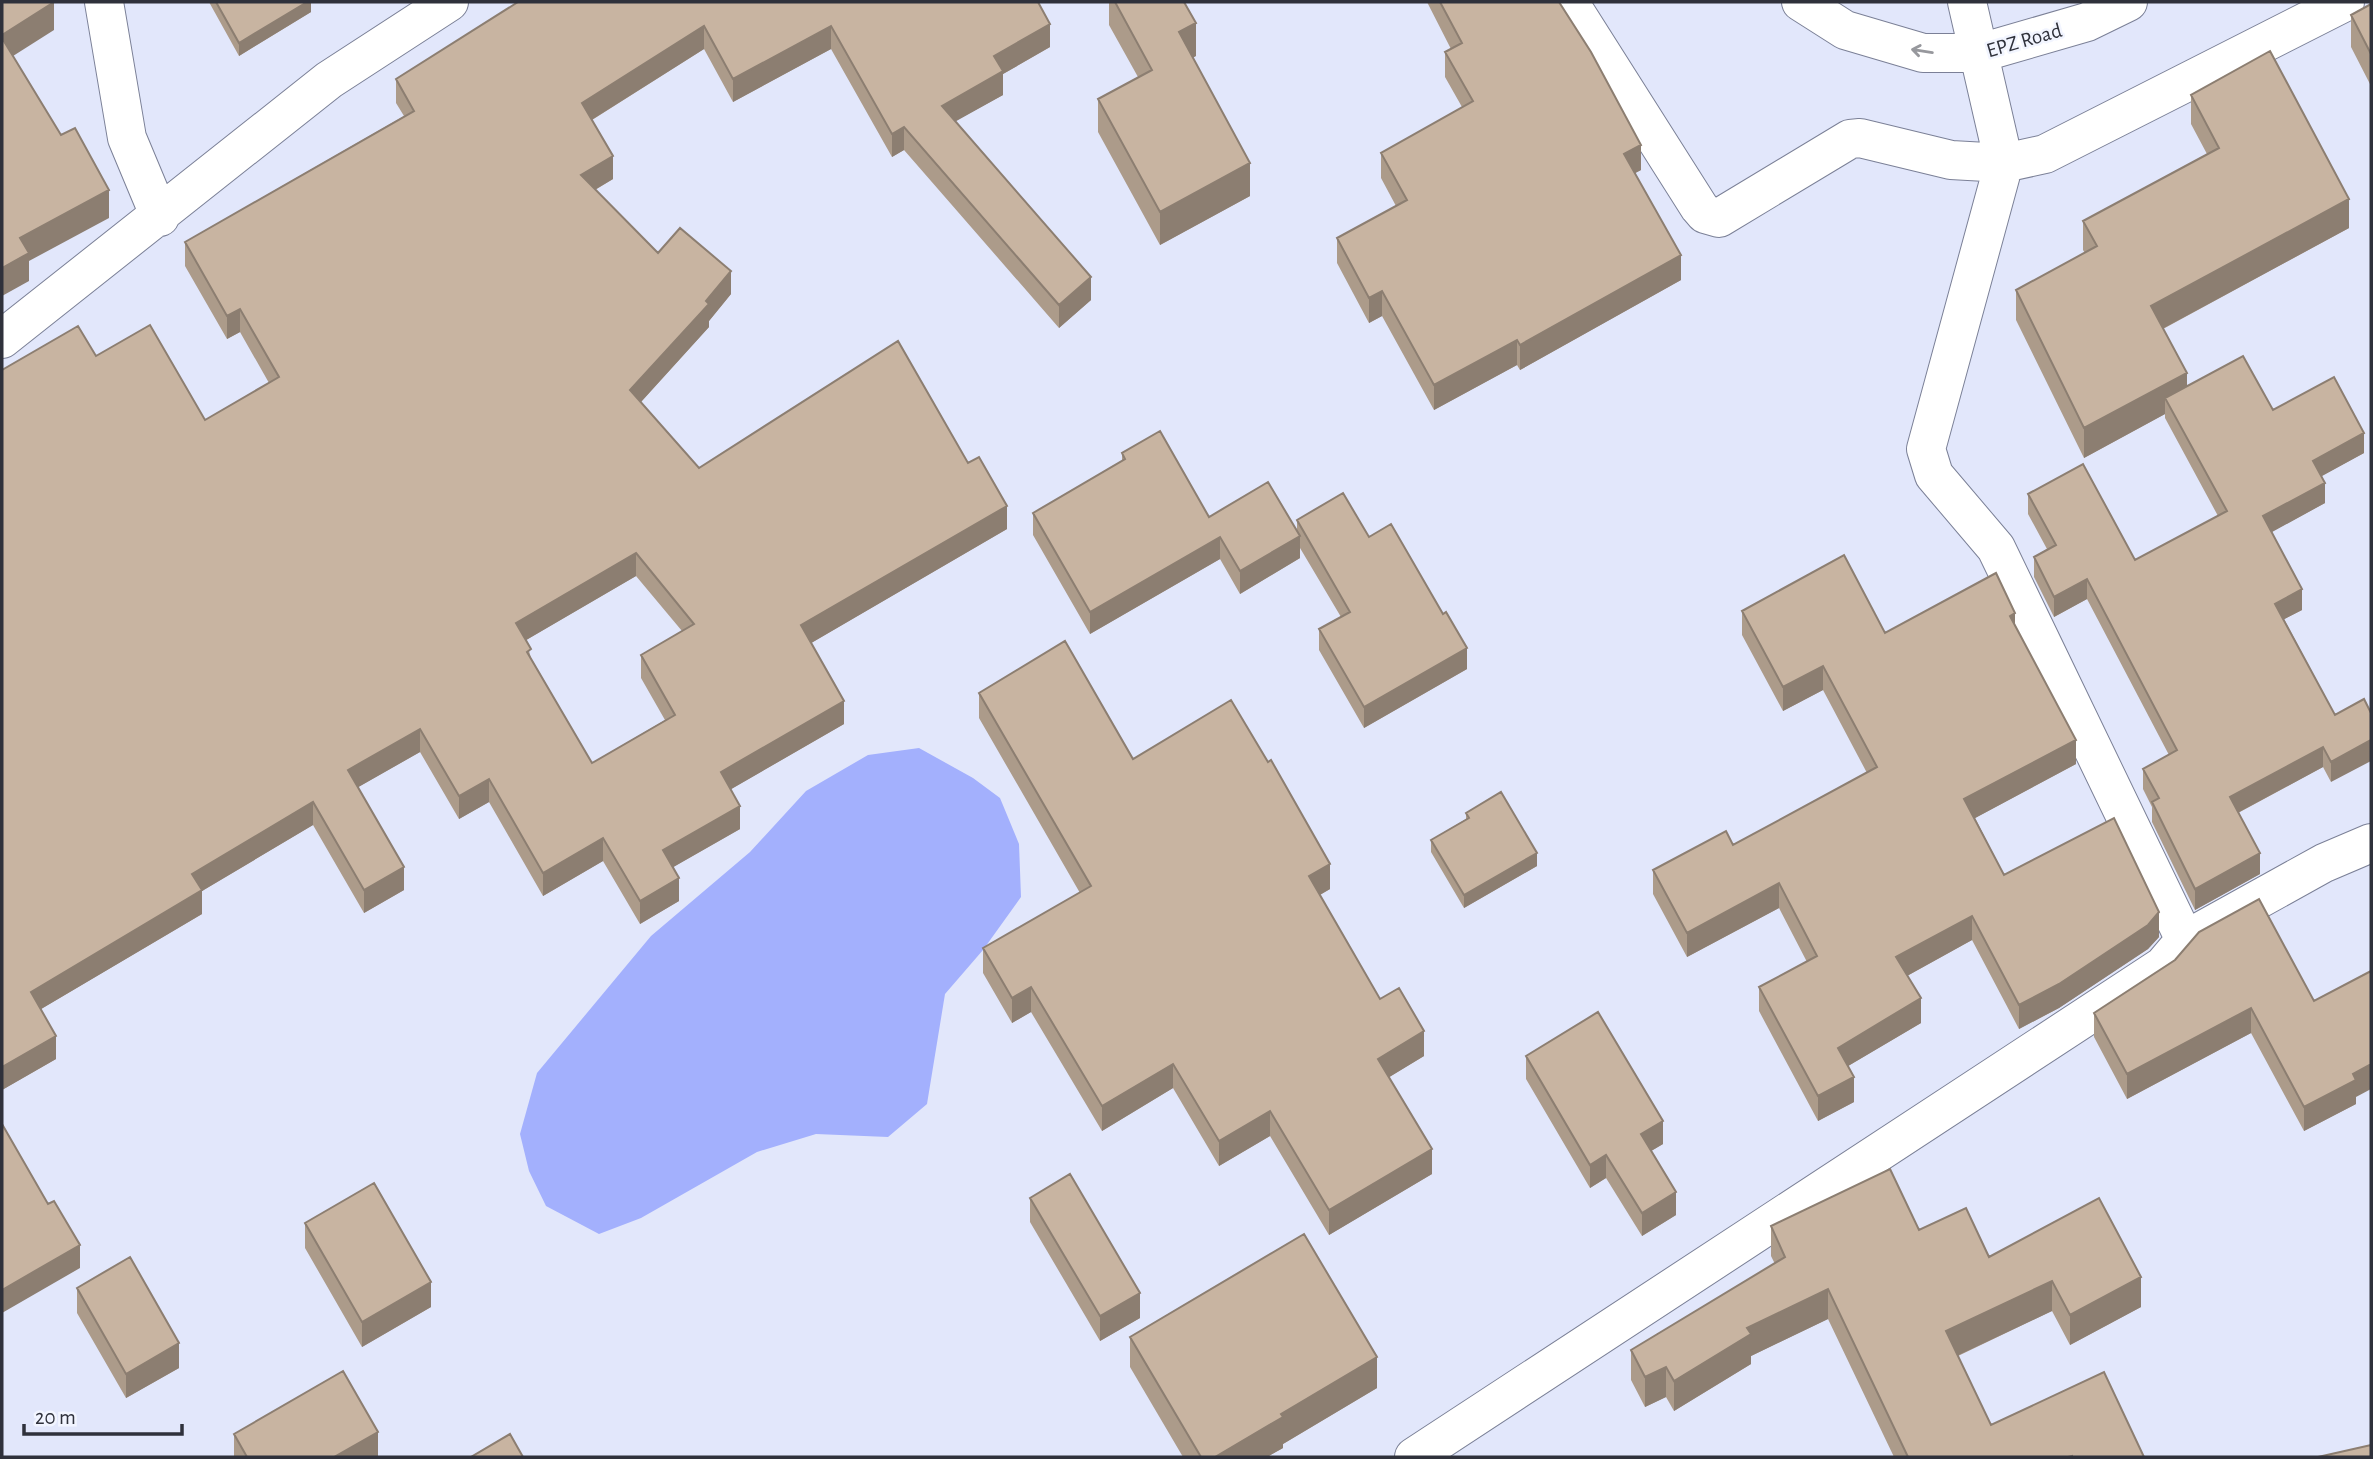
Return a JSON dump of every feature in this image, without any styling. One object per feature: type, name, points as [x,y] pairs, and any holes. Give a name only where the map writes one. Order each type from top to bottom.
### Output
[{"type":"street","points":[[104,2],[127,138],[160,217]]},
{"type":"street","points":[[2,339],[160,217],[329,80],[449,2]]},
{"type":"street","points":[[1569,2],[1699,206],[1712,217],[1726,215],[1850,139],[1860,138],[1951,160],[2004,163],[2045,154],[2345,2]]},
{"type":"street","name":"EPZ Road","points":[[1801,2],[1845,30],[1923,53],[1980,54],[2087,22],[2128,2]]},
{"type":"street","points":[[1967,2],[2004,163],[1926,449],[1934,475],[1996,548],[2185,940]]},
{"type":"street","points":[[1414,1457],[2163,966],[2185,940],[2324,863],[2371,842]]},
{"type":"water","points":[[919,748],[973,778],[1000,798],[1019,844],[1021,897],[983,950],[945,994],[927,1104],[888,1137],[816,1134],[757,1152],[641,1218],[599,1234],[546,1206],[529,1171],[520,1134],[537,1073],[651,936],[750,852],[806,791],[868,755]]},
{"type":"building","points":[[2,2],[54,2],[2,35]]},
{"type":"building","points":[[216,2],[307,2],[239,43]]},
{"type":"building","points":[[518,2],[1038,2],[1050,24],[994,56],[1003,71],[942,106],[1091,277],[1059,305],[904,127],[892,134],[831,26],[733,79],[704,26],[582,103],[613,156],[581,175],[658,253],[680,228],[731,271],[706,301],[709,304],[630,390],[699,468],[898,341],[968,463],[979,457],[1007,506],[801,625],[844,701],[721,772],[740,806],[663,850],[679,878],[640,901],[603,838],[543,873],[489,779],[459,796],[420,729],[348,770],[404,867],[364,890],[313,802],[192,874],[202,890],[31,992],[56,1036],[2,1067],[2,370],[78,326],[96,356],[150,325],[205,420],[279,377],[240,309],[227,316],[185,242],[414,111],[396,79]],"holes":[[[636,553],[694,624],[641,655],[675,715],[592,763],[527,652],[531,649],[516,623]]]},
{"type":"building","points":[[1115,2],[1184,2],[1196,23],[1179,32],[1250,163],[1160,212],[1098,99],[1152,70]]},
{"type":"building","points":[[1440,2],[1559,2],[1591,52],[1641,145],[1624,154],[1681,255],[1520,345],[1517,340],[1434,385],[1382,291],[1369,298],[1337,238],[1407,200],[1381,153],[1473,101],[1445,52],[1462,43]]},
{"type":"building","points":[[2371,4],[2371,54],[2351,15]]},
{"type":"building","points":[[2,38],[61,135],[75,128],[109,190],[20,238],[29,253],[2,268]]},
{"type":"building","points":[[2270,51],[2349,199],[2151,306],[2187,373],[2084,428],[2016,290],[2097,246],[2083,221],[2219,148],[2191,95]]},
{"type":"building","points":[[2243,356],[2273,410],[2334,377],[2364,433],[2313,461],[2325,483],[2263,516],[2302,589],[2275,604],[2335,715],[2364,699],[2371,713],[2371,740],[2331,762],[2323,747],[2230,797],[2260,853],[2195,889],[2152,802],[2159,798],[2143,769],[2177,750],[2087,579],[2054,597],[2034,557],[2056,545],[2028,494],[2083,464],[2135,560],[2227,511],[2165,398]]},
{"type":"building","points":[[1160,431],[1209,517],[1268,482],[1300,536],[1240,571],[1220,537],[1090,612],[1033,513],[1125,459],[1122,453]]},
{"type":"building","points":[[1343,493],[1369,537],[1391,524],[1443,614],[1446,612],[1467,648],[1364,707],[1319,629],[1350,612],[1297,520]]},
{"type":"building","points":[[1844,555],[1885,633],[1996,573],[2015,613],[2010,616],[2076,740],[1964,799],[2004,875],[2114,818],[2159,912],[2148,925],[2059,984],[2019,1005],[1972,916],[1896,957],[1921,998],[1838,1048],[1854,1077],[1818,1096],[1759,987],[1817,956],[1779,883],[1687,933],[1653,870],[1726,831],[1733,845],[1877,767],[1823,666],[1783,687],[1742,611]]},
{"type":"building","points":[[1065,641],[1133,759],[1231,700],[1268,762],[1271,760],[1330,864],[1309,876],[1380,999],[1399,988],[1424,1031],[1378,1059],[1432,1149],[1329,1210],[1270,1111],[1219,1141],[1173,1064],[1102,1106],[1031,987],[1012,998],[983,948],[1091,886],[979,693]]},
{"type":"building","points":[[1501,792],[1537,853],[1464,895],[1431,840],[1469,818],[1466,813]]},
{"type":"building","points":[[2259,899],[2314,1001],[2371,971],[2371,1064],[2353,1074],[2356,1080],[2304,1107],[2251,1008],[2127,1074],[2094,1013],[2175,960],[2199,932]]},
{"type":"building","points":[[1598,1012],[1663,1121],[1641,1134],[1676,1192],[1642,1213],[1606,1155],[1590,1165],[1526,1056]]},
{"type":"building","points":[[2,1124],[48,1204],[54,1201],[80,1245],[2,1290]]},
{"type":"building","points":[[1890,1169],[1919,1230],[1966,1208],[1989,1257],[2099,1198],[2141,1277],[2070,1315],[2052,1281],[1946,1331],[1991,1425],[2104,1372],[2144,1457],[1908,1457],[1828,1289],[1747,1328],[1751,1334],[1674,1381],[1666,1367],[1645,1377],[1631,1350],[1785,1257],[1771,1226]]},
{"type":"building","points":[[1070,1174],[1140,1293],[1100,1316],[1030,1198]]},
{"type":"building","points":[[374,1183],[431,1282],[362,1322],[305,1223]]},
{"type":"building","points":[[1304,1234],[1377,1357],[1215,1457],[1201,1457],[1130,1337]]},
{"type":"building","points":[[130,1257],[179,1343],[126,1374],[77,1288]]},
{"type":"building","points":[[343,1371],[378,1432],[334,1457],[247,1457],[234,1434]]},
{"type":"building","points":[[510,1434],[523,1457],[471,1457]]},
{"type":"building","points":[[2371,1445],[2371,1457],[2318,1457]]}]
